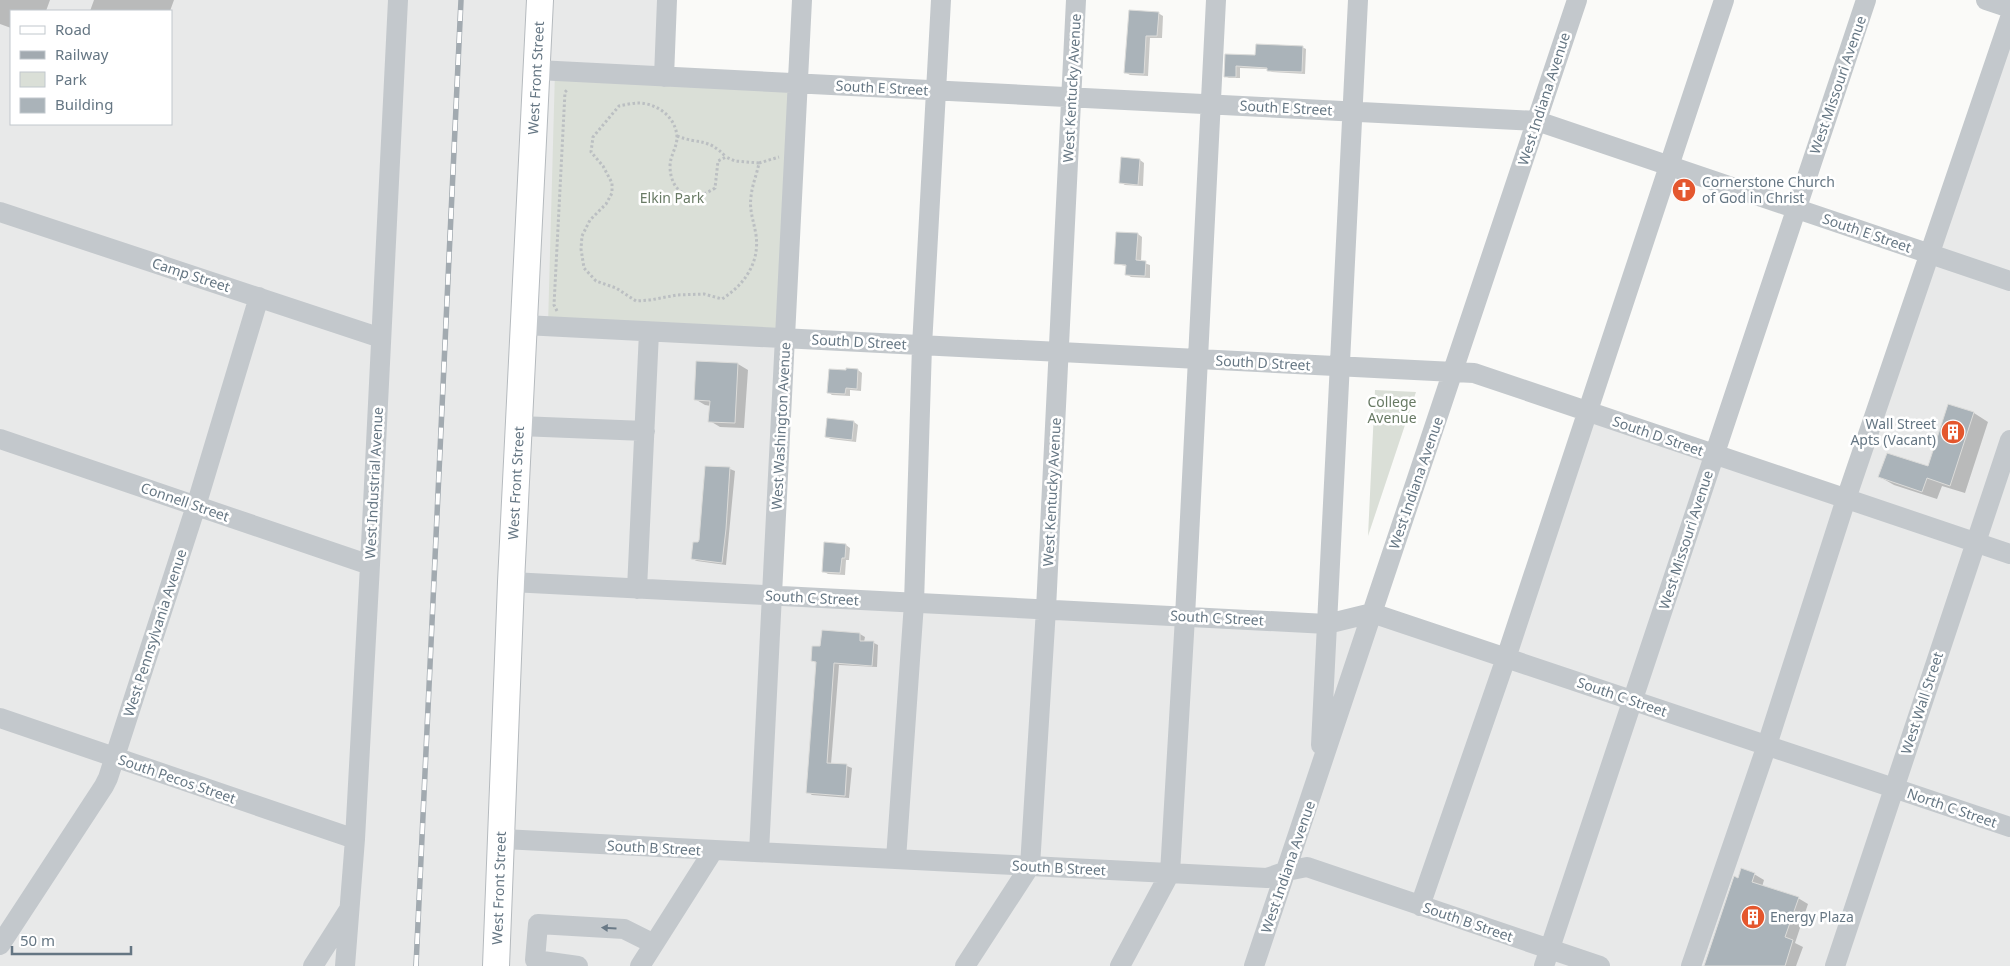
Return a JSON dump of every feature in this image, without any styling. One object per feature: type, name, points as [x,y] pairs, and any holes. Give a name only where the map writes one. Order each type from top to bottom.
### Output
[{"type":"main road","name":"West Front Street","points":[[496,966],[511,582],[540,0]]},
{"type":"street","name":"West Industrial Avenue","points":[[345,966],[370,565],[398,0]]},
{"type":"street","points":[[664,77],[667,0]]},
{"type":"street","name":"West Washington Avenue","points":[[759,852],[785,339],[783,157],[798,84],[802,0]]},
{"type":"street","points":[[896,859],[914,603],[922,346],[941,0]]},
{"type":"street","name":"West Kentucky Avenue","points":[[965,966],[1030,866],[1046,609],[1076,0]]},
{"type":"street","points":[[1120,966],[1170,873],[1185,617],[1216,0]]},
{"type":"street","points":[[1320,770],[1358,0]]},
{"type":"street","name":"West Indiana Avenue","points":[[1254,966],[1577,0]]},
{"type":"street","points":[[1420,906],[1506,658],[1724,0]]},
{"type":"street","name":"West Missouri Avenue","points":[[1547,958],[1866,0]]},
{"type":"street","points":[[1986,0],[2010,8]]},
{"type":"street","points":[[1691,966],[1767,745],[1846,499],[2010,18]]},
{"type":"street","name":"South E Street","points":[[536,70],[1537,121],[2010,281]]},
{"type":"street","name":"Camp Street","points":[[0,212],[381,338]]},
{"type":"street","name":"West Pennsylvania Avenue","points":[[0,945],[104,786],[196,506],[260,297]]},
{"type":"street","name":"South D Street","points":[[524,325],[1474,373],[2010,554]]},
{"type":"street","points":[[637,588],[649,332]]},
{"type":"street","points":[[519,426],[645,431]]},
{"type":"street","name":"Connell Street","points":[[0,439],[370,565]]},
{"type":"street","name":"West Wall Street","points":[[1835,966],[2010,440]]},
{"type":"street","name":"South C Street","points":[[511,582],[1327,624],[1372,613],[1894,788]]},
{"type":"street","name":"South Pecos Street","points":[[0,718],[354,839]]},
{"type":"street","name":"North C Street","points":[[1894,788],[2010,827]]},
{"type":"street","name":"South B Street","points":[[501,839],[1268,878],[1287,870],[1306,868],[1420,906],[1547,958],[1600,966]]},
{"type":"street","points":[[640,966],[714,851]]},
{"type":"street","points":[[313,966],[350,908]]},
{"type":"street","points":[[578,966],[535,960],[538,924],[624,929],[654,944]]},
{"type":"path","points":[[566,311],[556,311],[554,305],[565,92],[572,85]]},
{"type":"path","points":[[726,157],[718,161],[715,188],[702,196],[691,197],[680,191],[673,181],[670,156],[676,144],[677,136],[673,122],[659,107],[638,103],[619,106],[593,137],[591,152],[603,166],[612,183],[612,193],[606,204],[590,220],[582,236],[580,249],[584,268],[596,281],[616,288],[636,301],[677,295],[704,294],[722,300],[737,290],[746,279],[754,260],[756,237],[752,217],[751,196],[759,163]]},
{"type":"path","points":[[677,136],[689,141],[712,144],[726,157],[735,161],[759,163],[783,157]]},
{"type":"shaded area","points":[[0,0],[665,0],[650,300],[785,340],[772,596],[1370,626],[1374,615],[1502,657],[1585,410],[1846,498],[2010,6],[2010,966],[0,966]]},
{"type":"green space","name":"Elkin Park","points":[[555,71],[798,84],[785,339],[548,326]]},
{"type":"green space","name":"College Avenue","points":[[1375,390],[1416,392],[1368,536]]},
{"type":"building","points":[[1129,10],[1159,12],[1157,36],[1146,36],[1144,74],[1124,73]]},
{"type":"building","points":[[1256,44],[1303,46],[1302,72],[1267,71],[1267,68],[1236,66],[1236,77],[1224,77],[1225,54],[1255,55]]},
{"type":"building","points":[[1121,157],[1140,159],[1138,185],[1119,183]]},
{"type":"building","points":[[1116,232],[1138,233],[1136,260],[1146,261],[1145,276],[1125,275],[1126,265],[1114,264]]},
{"type":"building","points":[[696,361],[738,363],[735,423],[708,422],[710,401],[694,400]]},
{"type":"building","points":[[846,368],[858,369],[857,389],[846,388],[845,394],[827,393],[829,369],[846,370]]},
{"type":"building","name":"Wall Street Apts (Vacant)","points":[[1948,404],[1974,412],[1950,486],[1927,478],[1922,492],[1878,477],[1887,453],[1928,466]]},
{"type":"building","points":[[827,418],[854,421],[852,440],[825,437]]},
{"type":"building","points":[[705,466],[730,467],[722,563],[691,559],[693,542],[698,542],[699,540]]},
{"type":"building","points":[[824,542],[846,544],[845,558],[842,558],[840,573],[822,572]]},
{"type":"building","points":[[822,630],[860,633],[860,641],[874,641],[872,666],[834,663],[827,763],[847,764],[845,796],[806,793],[816,662],[811,661],[812,646],[820,646]]},
{"type":"building","name":"Energy Plaza","points":[[1741,868],[1755,873],[1752,882],[1799,897],[1785,937],[1793,940],[1785,966],[1704,966],[1734,876],[1738,878]]},
{"type":"railway","points":[[416,966],[461,0]]},
{"type":"place","name":"Cornerstone Church of God in Christ","points":[[1684,190]]},
{"type":"place","name":"Wall Street Apts (Vacant)","points":[[1953,432]]},
{"type":"place","name":"Energy Plaza","points":[[1753,917]]}]
